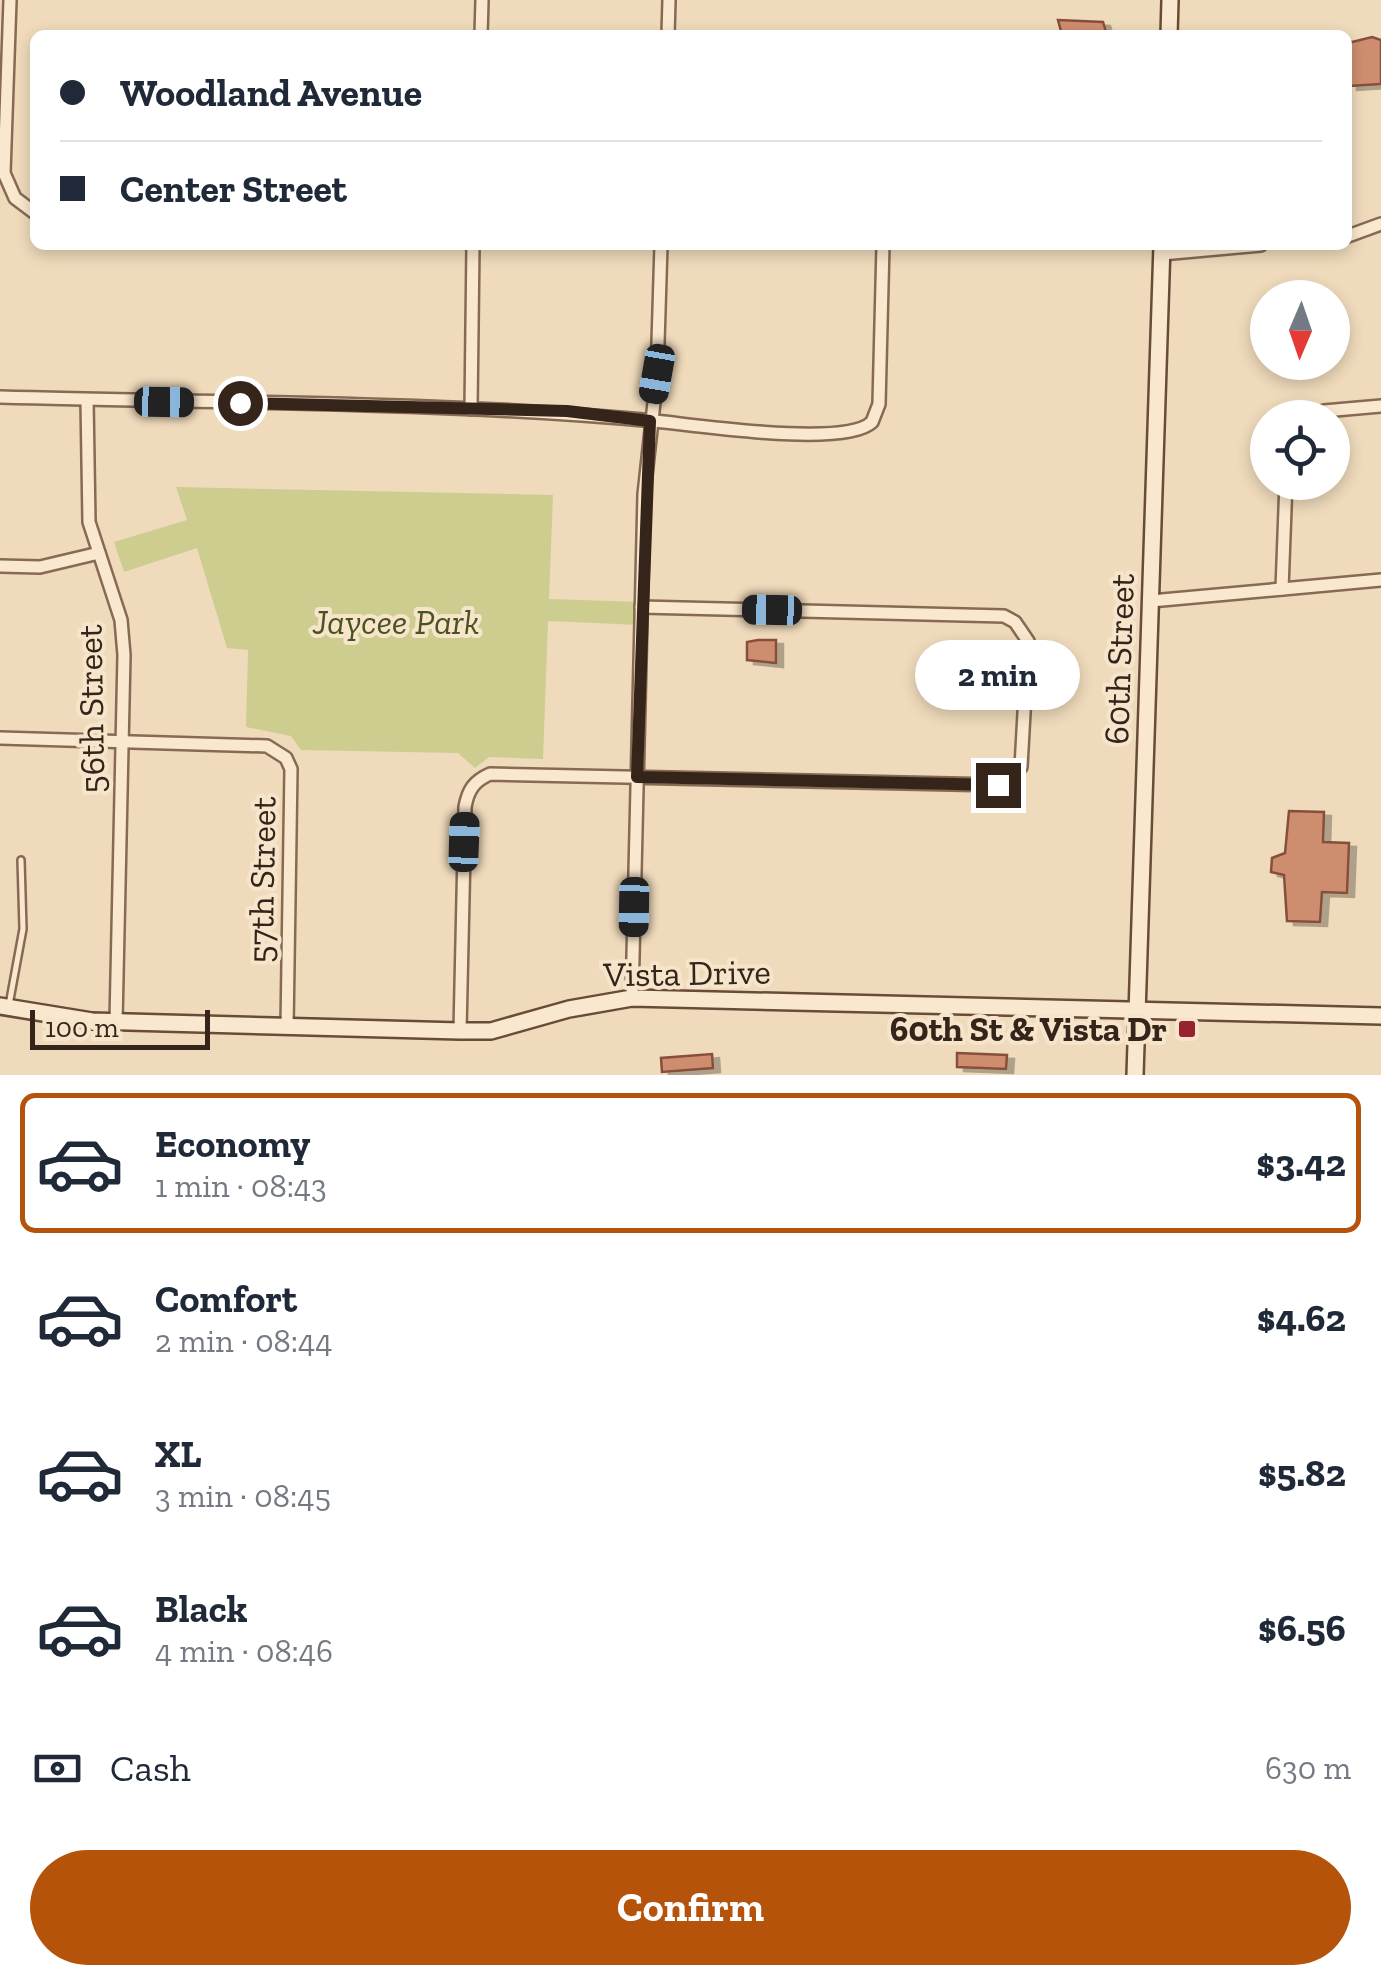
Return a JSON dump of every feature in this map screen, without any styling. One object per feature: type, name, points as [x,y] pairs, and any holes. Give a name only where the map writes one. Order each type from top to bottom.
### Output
[{"type":"street","points":[[10,0],[4,173],[16,198],[30,208]]},
{"type":"street","points":[[481,30],[482,0]]},
{"type":"street","points":[[668,30],[669,0]]},
{"type":"street","points":[[1169,30],[1170,0]]},
{"type":"street","points":[[1352,235],[1381,224]]},
{"type":"street","points":[[471,409],[473,250]]},
{"type":"street","points":[[632,998],[641,607],[650,421],[657,374],[661,250]]},
{"type":"street","points":[[0,398],[567,411],[730,430],[848,433],[872,422],[878,404],[883,250]]},
{"type":"street","name":"60th Street","points":[[1135,1075],[1162,250]]},
{"type":"street","name":"56th Street","points":[[87,400],[89,522],[121,620],[116,1022]]},
{"type":"street","points":[[1350,409],[1381,406]]},
{"type":"street","points":[[1282,589],[1285,500]]},
{"type":"street","points":[[0,566],[40,568],[99,553]]},
{"type":"street","points":[[1150,601],[1381,580]]},
{"type":"street","points":[[460,1031],[466,807],[473,785],[490,774],[998,785],[1014,776],[1024,758],[1028,641],[1015,622],[992,614],[641,607]]},
{"type":"street","points":[[0,738],[122,742]]},
{"type":"street","name":"57th Street","points":[[122,742],[267,746],[286,758],[291,769],[287,1027]]},
{"type":"street","name":"Vista Drive","points":[[4,1007],[59,1018],[116,1022],[460,1031],[491,1031],[570,1009],[632,998],[1381,1016]]},
{"type":"lane","points":[[4,1007],[22,948],[21,860]]},
{"type":"green space","name":"Jaycee Park","points":[[176,487],[553,495],[549,599],[641,602],[640,625],[548,621],[543,759],[489,757],[475,768],[458,753],[301,750],[291,736],[246,727],[248,650],[227,648],[197,548],[124,572],[114,542],[187,520]]},
{"type":"building","points":[[1058,20],[1103,22],[1105,30],[1061,30]]},
{"type":"building","points":[[1372,37],[1381,40],[1381,84],[1352,86],[1352,42]]},
{"type":"building","points":[[776,640],[776,663],[747,660],[747,642]]},
{"type":"building","points":[[1289,811],[1324,812],[1323,842],[1349,843],[1347,893],[1322,892],[1320,922],[1287,921],[1284,875],[1271,872],[1272,858],[1285,853]]},
{"type":"building","points":[[957,1053],[1007,1055],[1006,1069],[957,1067]]},
{"type":"building","points":[[712,1054],[713,1068],[662,1072],[661,1058]]},
{"type":"place","name":"60th St & Vista Dr","points":[[1187,1029]]},
{"type":"route","points":[[240,403],[567,411],[650,421],[644,494],[637,777],[998,785]]}]
